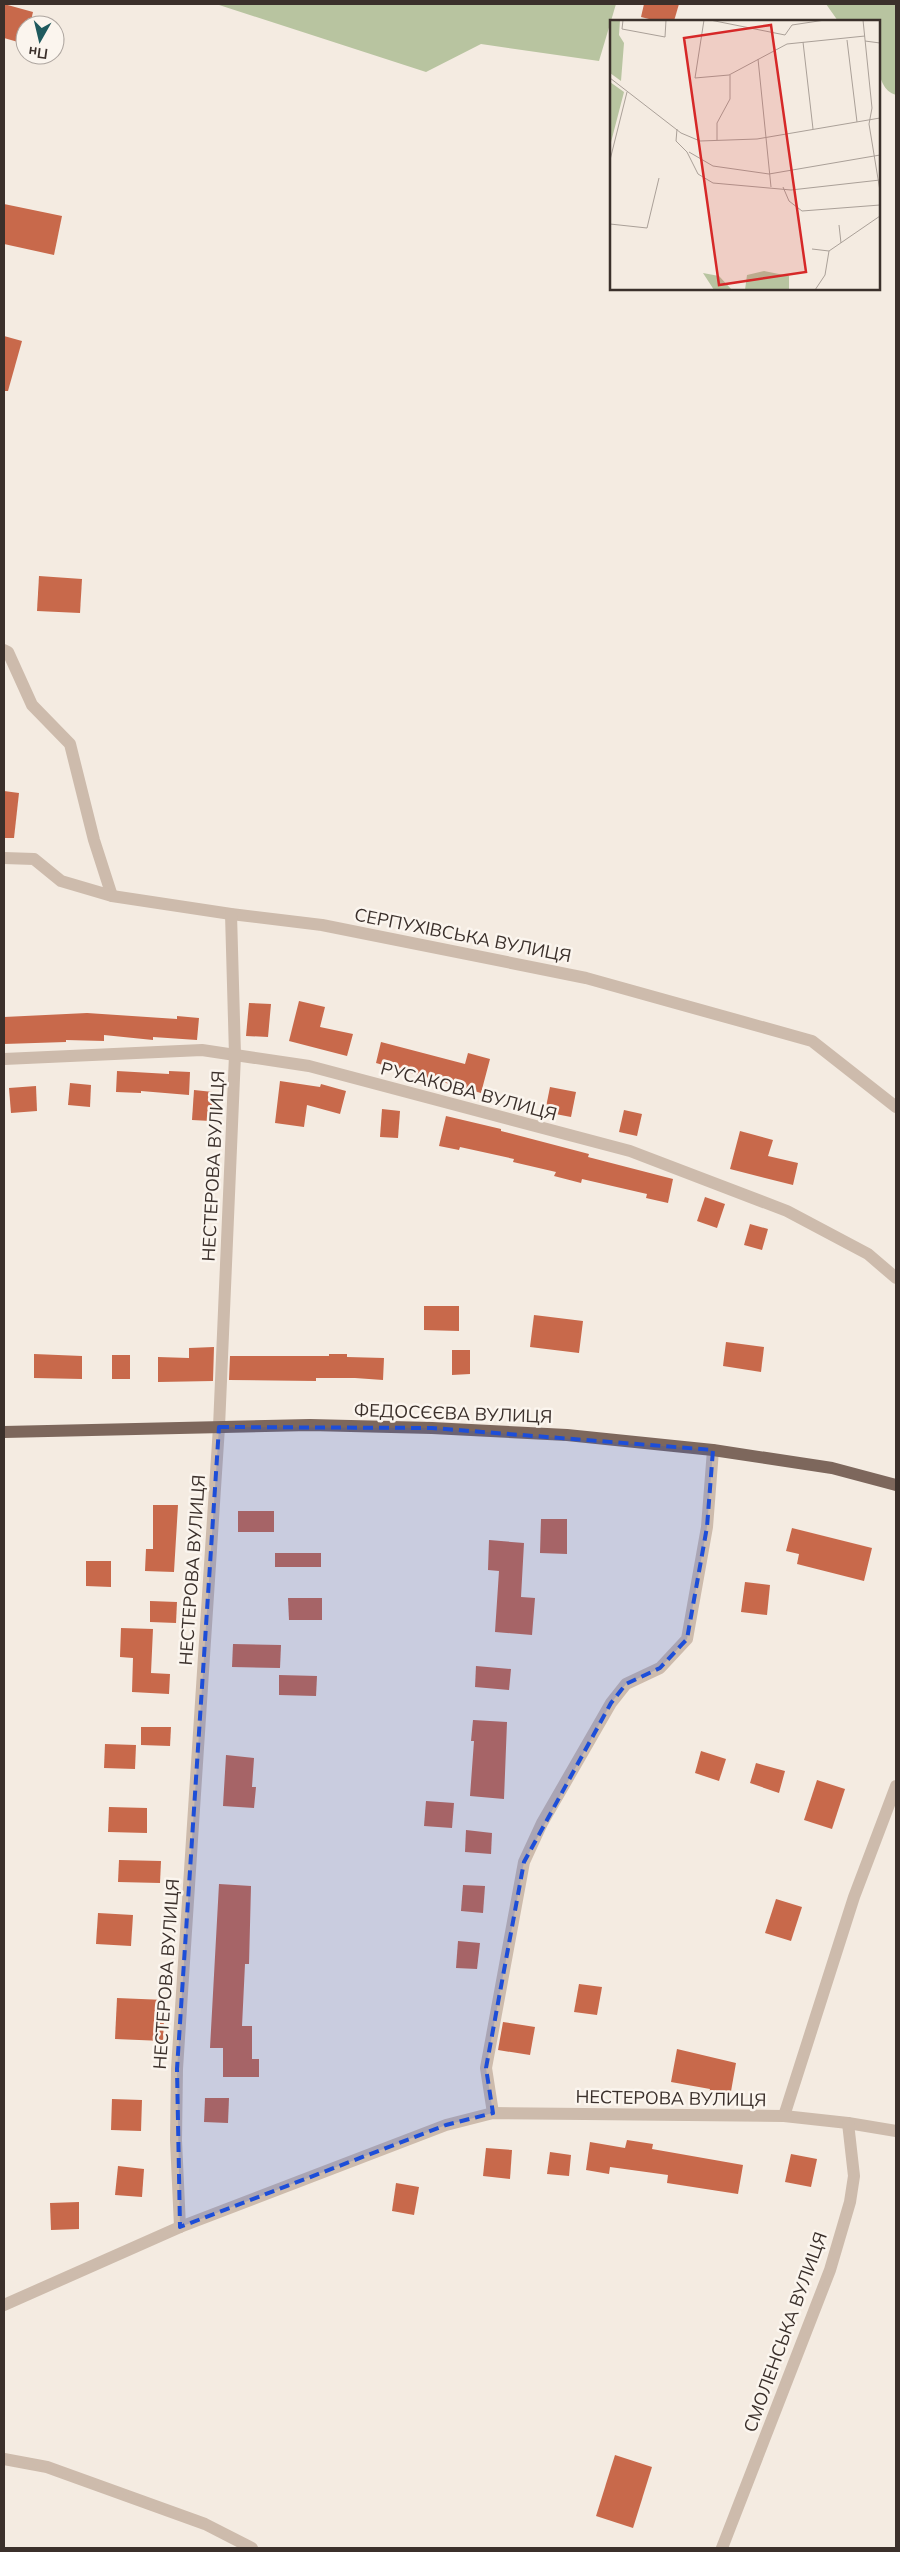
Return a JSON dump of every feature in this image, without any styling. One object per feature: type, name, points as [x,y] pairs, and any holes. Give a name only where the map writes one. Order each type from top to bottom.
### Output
[{"type":"main road","name":"ФЕДОСЄЄВА ВУЛИЦЯ","points":[[4,1432],[310,1425],[432,1428],[567,1435],[712,1450],[832,1468],[896,1485]]},
{"type":"street","points":[[4,650],[8,652],[32,705],[70,744],[94,840],[112,896]]},
{"type":"street","name":"СЕРПУХІВСЬКА ВУЛИЦЯ","points":[[4,858],[34,859],[61,881],[112,896],[231,914],[322,925],[586,978],[812,1041],[896,1107]]},
{"type":"street","name":"НЕСТЕРОВА ВУЛИЦЯ","points":[[180,2227],[176,2140],[177,2068],[218,1427],[236,1054],[231,914]]},
{"type":"street","name":"РУСАКОВА ВУЛИЦЯ","points":[[4,1059],[202,1050],[309,1066],[630,1151],[787,1211],[868,1254],[896,1278]]},
{"type":"street","points":[[493,2113],[486,2068],[524,1862],[542,1823],[611,1703],[626,1684],[660,1668],[687,1639],[708,1527],[712,1450]]},
{"type":"street","points":[[784,2116],[854,1897],[896,1786]]},
{"type":"street","name":"НЕСТЕРОВА ВУЛИЦЯ","points":[[4,2305],[180,2227],[446,2125],[493,2113],[784,2116],[848,2123],[896,2132]]},
{"type":"street","name":"СМОЛЕНСЬКА ВУЛИЦЯ","points":[[722,2548],[826,2279],[847,2211],[854,2176],[848,2123]]},
{"type":"street","points":[[4,2459],[47,2467],[205,2524],[252,2548]]},
{"type":"highlighted area","points":[[219,1427],[432,1428],[713,1450],[707,1527],[687,1639],[660,1668],[626,1684],[611,1703],[524,1862],[486,2068],[493,2113],[446,2125],[180,2227],[177,2069]]},
{"type":"green space","points":[[216,4],[616,4],[599,61],[481,44],[426,72]]},
{"type":"green space","points":[[826,4],[896,4],[896,95],[888,91],[883,84],[880,74],[880,20],[837,20]]},
{"type":"building","points":[[4,4],[33,12],[32,15],[15,15],[15,41],[4,38]]},
{"type":"building","points":[[644,4],[679,4],[674,20],[653,20],[641,17]]},
{"type":"building","points":[[4,204],[62,216],[54,255],[4,244]]},
{"type":"building","points":[[4,336],[22,341],[8,391],[4,391]]},
{"type":"building","points":[[39,576],[82,579],[80,613],[37,611]]},
{"type":"building","points":[[4,791],[19,793],[14,838],[4,838]]},
{"type":"building","points":[[299,1001],[325,1007],[320,1027],[353,1034],[347,1056],[289,1041]]},
{"type":"building","points":[[249,1003],[271,1004],[268,1037],[246,1036]]},
{"type":"building","points":[[87,1013],[177,1019],[177,1016],[199,1018],[197,1040],[153,1037],[153,1040],[104,1035],[104,1041],[66,1040],[66,1042],[4,1044],[4,1017]]},
{"type":"building","points":[[381,1042],[465,1064],[468,1053],[490,1059],[481,1093],[376,1063]]},
{"type":"building","points":[[117,1071],[169,1074],[169,1071],[190,1072],[189,1095],[141,1091],[141,1093],[116,1092]]},
{"type":"building","points":[[280,1081],[320,1087],[321,1084],[346,1091],[340,1114],[307,1105],[304,1127],[275,1123]]},
{"type":"building","points":[[70,1083],[91,1085],[90,1107],[68,1105]]},
{"type":"building","points":[[36,1086],[37,1111],[11,1113],[9,1088]]},
{"type":"building","points":[[550,1087],[576,1092],[571,1117],[545,1112]]},
{"type":"building","points":[[194,1090],[213,1092],[211,1121],[192,1120]]},
{"type":"building","points":[[382,1109],[400,1111],[398,1138],[380,1137]]},
{"type":"building","points":[[624,1110],[642,1114],[637,1136],[619,1132]]},
{"type":"building","points":[[446,1116],[501,1129],[501,1131],[589,1154],[588,1157],[673,1179],[668,1203],[646,1198],[647,1194],[582,1179],[581,1183],[554,1176],[556,1172],[513,1162],[514,1159],[460,1147],[459,1150],[439,1146]]},
{"type":"building","points":[[740,1131],[773,1140],[768,1156],[798,1163],[793,1185],[730,1169]]},
{"type":"building","points":[[705,1197],[725,1204],[717,1228],[697,1221]]},
{"type":"building","points":[[750,1224],[768,1229],[762,1250],[744,1245]]},
{"type":"building","points":[[424,1306],[459,1306],[459,1331],[424,1330]]},
{"type":"building","points":[[534,1315],[583,1321],[579,1353],[530,1347]]},
{"type":"building","points":[[726,1342],[764,1347],[761,1372],[723,1366]]},
{"type":"building","points":[[214,1347],[213,1381],[158,1382],[158,1357],[189,1358],[189,1348]]},
{"type":"building","points":[[452,1350],[470,1350],[470,1374],[452,1375]]},
{"type":"building","points":[[34,1354],[82,1356],[82,1379],[34,1378]]},
{"type":"building","points":[[329,1354],[347,1354],[347,1357],[384,1358],[383,1380],[316,1378],[316,1381],[229,1380],[230,1356],[329,1356]]},
{"type":"building","points":[[112,1355],[130,1355],[130,1379],[112,1379]]},
{"type":"building","points":[[153,1505],[178,1505],[174,1572],[145,1571],[146,1549],[153,1549]]},
{"type":"building","points":[[238,1511],[274,1511],[274,1532],[238,1532]]},
{"type":"building","points":[[541,1519],[567,1519],[567,1554],[540,1553]]},
{"type":"building","points":[[792,1528],[872,1548],[864,1581],[797,1564],[799,1554],[786,1551]]},
{"type":"building","points":[[489,1540],[524,1543],[521,1597],[535,1598],[532,1635],[495,1632],[499,1571],[488,1570]]},
{"type":"building","points":[[275,1553],[321,1553],[321,1567],[275,1567]]},
{"type":"building","points":[[86,1561],[111,1561],[111,1587],[86,1586]]},
{"type":"building","points":[[745,1582],[770,1585],[767,1615],[741,1612]]},
{"type":"building","points":[[288,1598],[322,1598],[322,1620],[289,1620]]},
{"type":"building","points":[[150,1601],[177,1602],[176,1623],[150,1622]]},
{"type":"building","points":[[121,1628],[153,1629],[151,1673],[170,1674],[169,1694],[132,1692],[133,1658],[120,1657]]},
{"type":"building","points":[[233,1644],[281,1645],[280,1668],[232,1667]]},
{"type":"building","points":[[476,1666],[511,1669],[509,1690],[475,1687]]},
{"type":"building","points":[[279,1675],[317,1676],[316,1696],[279,1695]]},
{"type":"building","points":[[473,1720],[507,1722],[504,1799],[470,1796],[474,1741],[471,1741]]},
{"type":"building","points":[[141,1727],[171,1727],[170,1746],[141,1745]]},
{"type":"building","points":[[105,1744],[136,1745],[135,1769],[104,1768]]},
{"type":"building","points":[[701,1751],[726,1759],[719,1781],[695,1773]]},
{"type":"building","points":[[226,1755],[254,1758],[252,1787],[256,1787],[254,1808],[223,1806]]},
{"type":"building","points":[[756,1763],[785,1771],[779,1793],[750,1783]]},
{"type":"building","points":[[817,1780],[845,1789],[832,1829],[804,1820]]},
{"type":"building","points":[[426,1801],[454,1803],[452,1828],[424,1826]]},
{"type":"building","points":[[109,1807],[147,1808],[147,1833],[108,1832]]},
{"type":"building","points":[[466,1830],[492,1833],[491,1854],[465,1852]]},
{"type":"building","points":[[119,1860],[161,1861],[160,1883],[118,1882]]},
{"type":"building","points":[[219,1884],[251,1886],[249,1964],[245,1964],[242,2026],[252,2026],[252,2059],[259,2059],[259,2077],[223,2077],[223,2048],[210,2048]]},
{"type":"building","points":[[463,1885],[485,1886],[483,1913],[461,1911]]},
{"type":"building","points":[[776,1899],[802,1907],[791,1941],[765,1933]]},
{"type":"building","points":[[98,1913],[133,1915],[131,1946],[96,1944]]},
{"type":"building","points":[[458,1941],[480,1943],[477,1969],[456,1968]]},
{"type":"building","points":[[579,1984],[602,1987],[597,2015],[574,2012]]},
{"type":"building","points":[[117,1998],[165,2000],[163,2041],[115,2039]]},
{"type":"building","points":[[503,2022],[535,2027],[530,2055],[498,2050]]},
{"type":"building","points":[[677,2049],[736,2063],[730,2097],[709,2093],[710,2089],[671,2082]]},
{"type":"building","points":[[205,2098],[229,2098],[228,2123],[204,2122]]},
{"type":"building","points":[[112,2099],[142,2100],[141,2131],[111,2130]]},
{"type":"building","points":[[627,2140],[653,2144],[652,2149],[743,2165],[738,2194],[667,2183],[668,2175],[610,2167],[609,2174],[586,2170],[590,2142],[625,2148]]},
{"type":"building","points":[[486,2148],[512,2150],[510,2179],[483,2176]]},
{"type":"building","points":[[550,2152],[571,2155],[569,2176],[547,2174]]},
{"type":"building","points":[[791,2154],[817,2159],[811,2187],[785,2182]]},
{"type":"building","points":[[118,2166],[144,2169],[142,2197],[115,2195]]},
{"type":"building","points":[[396,2183],[419,2187],[414,2215],[392,2211]]},
{"type":"building","points":[[79,2202],[79,2229],[51,2230],[50,2203]]},
{"type":"building","points":[[615,2455],[652,2467],[633,2528],[596,2516]]}]
